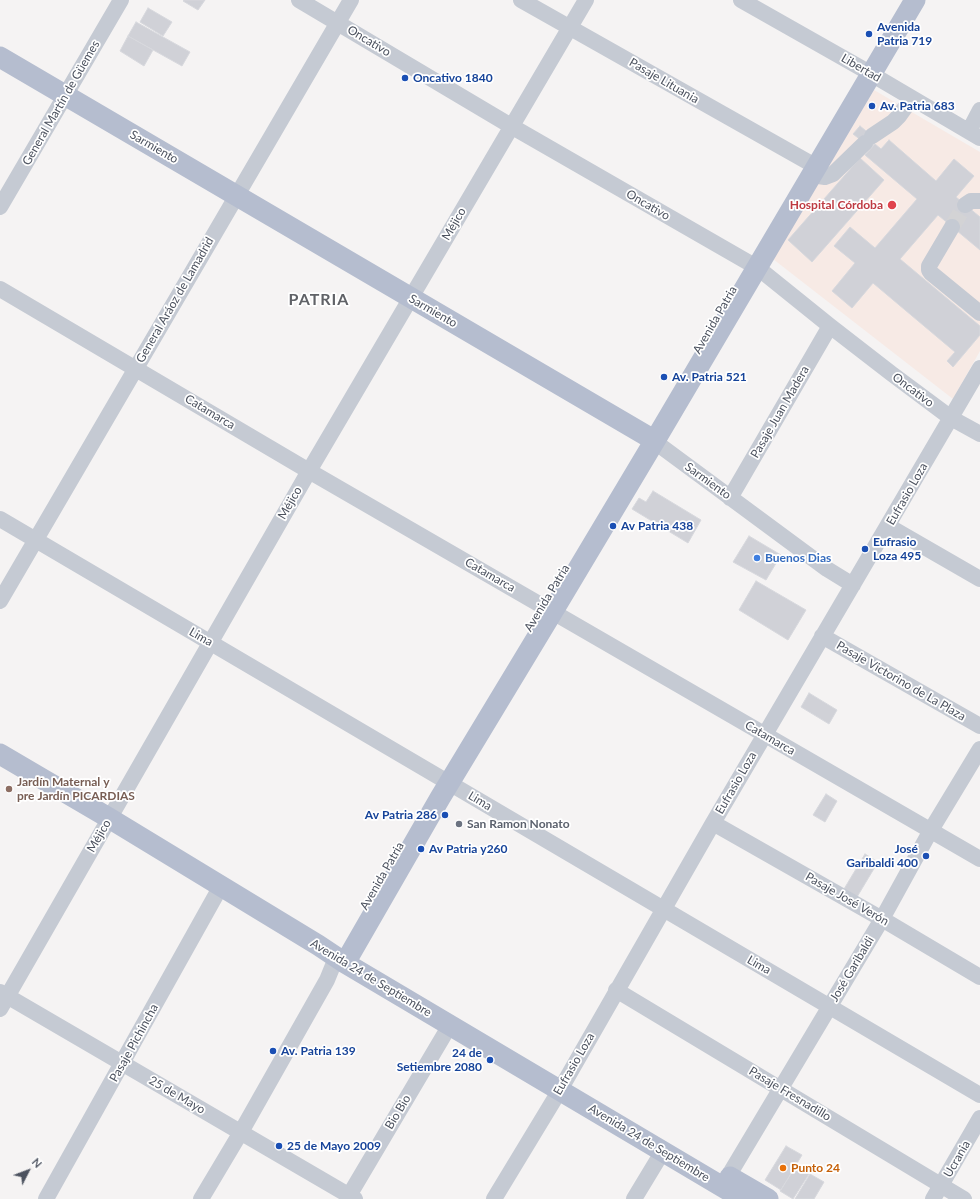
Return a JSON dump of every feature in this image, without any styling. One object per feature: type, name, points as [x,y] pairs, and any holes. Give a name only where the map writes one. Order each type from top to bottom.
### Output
[{"type":"main road","name":"Avenida Patria","points":[[347,957],[444,779],[650,439],[810,169],[866,71],[901,0]]},
{"type":"main road","name":"Avenida Patria","points":[[866,71],[914,0]]},
{"type":"main road","name":"Sarmiento","points":[[0,57],[650,439]]},
{"type":"main road","name":"Avenida 24 de Septiembre","points":[[0,754],[109,818],[318,945],[347,957],[725,1181],[743,1199]]},
{"type":"main road","name":"Avenida 24 de Septiembre","points":[[347,957],[450,1025],[563,1085],[662,1151],[725,1181],[768,1199]]},
{"type":"street","name":"General Martín de Güemes","points":[[0,207],[122,0]]},
{"type":"street","name":"Oncativo","points":[[299,0],[511,126],[753,265],[951,418],[980,434]]},
{"type":"street","name":"General Aráoz de Lamadrid","points":[[0,601],[351,0]]},
{"type":"street","name":"Pasaje Lituania","points":[[521,0],[570,27],[810,169]]},
{"type":"street","name":"Méjico","points":[[3,999],[309,471],[586,0]]},
{"type":"street","name":"Libertad","points":[[741,0],[866,71],[974,135]]},
{"type":"street","points":[[810,169],[825,177],[833,174],[869,140],[900,116],[912,98]]},
{"type":"street","points":[[974,135],[980,110]]},
{"type":"street","points":[[952,227],[929,266],[929,270],[980,313]]},
{"type":"street","name":"Catamarca","points":[[0,289],[309,471],[980,859]]},
{"type":"street","name":"Pasaje Juan Madera","points":[[730,498],[830,326]]},
{"type":"street","name":"Eufrasio Loza","points":[[494,1199],[563,1085],[712,823],[980,368]]},
{"type":"street","name":"Sarmiento","points":[[650,439],[827,569],[853,585]]},
{"type":"street","name":"Lima","points":[[0,519],[444,779],[663,910],[980,1096]]},
{"type":"street","points":[[888,526],[980,579]]},
{"type":"street","name":"Pasaje Victorino de La Plaza","points":[[822,636],[980,726]]},
{"type":"street","name":"José Garibaldi","points":[[725,1181],[882,919],[931,830],[980,749]]},
{"type":"street","name":"Pasaje José Verón","points":[[712,823],[882,919],[980,977]]},
{"type":"street","name":"Pasaje Pichincha","points":[[46,1199],[221,886]]},
{"type":"street","name":"Avenida Patria","points":[[201,1199],[241,1132],[327,980],[347,957]]},
{"type":"street","name":"Pasaje Fresnadillo","points":[[616,990],[781,1089],[937,1192],[964,1199]]},
{"type":"street","name":"25 de Mayo","points":[[3,999],[122,1063],[241,1132],[350,1198]]},
{"type":"street","name":"Bio Bio","points":[[350,1198],[450,1025]]},
{"type":"street","name":"Ucrania","points":[[937,1192],[980,1118]]},
{"type":"street","points":[[634,1199],[662,1151]]},
{"type":"shaded area","name":"Hospital Córdoba","points":[[874,90],[980,152],[980,351],[953,399],[773,259]]},
{"type":"building","points":[[205,0],[198,10],[183,1]]},
{"type":"building","points":[[148,8],[172,22],[163,36],[140,22]]},
{"type":"building","points":[[136,22],[190,52],[182,66],[128,36]]},
{"type":"building","points":[[128,36],[153,50],[144,66],[120,51]]},
{"type":"building","points":[[860,126],[877,140],[871,148],[853,134]]},
{"type":"building","points":[[889,140],[936,181],[954,159],[974,176],[956,197],[980,217],[980,250],[938,215],[900,259],[980,326],[980,335],[953,367],[947,361],[955,352],[873,283],[852,308],[832,291],[855,263],[834,246],[850,227],[875,248],[917,199],[865,155],[875,144],[881,149]]},
{"type":"building","points":[[860,158],[884,180],[812,262],[788,240]]},
{"type":"building","points":[[653,491],[701,520],[688,543],[632,509],[639,498],[646,502]]},
{"type":"building","name":"Buenos Dias","points":[[749,536],[781,555],[766,580],[733,562]]},
{"type":"building","points":[[756,581],[806,610],[788,640],[739,610]]},
{"type":"building","points":[[809,693],[837,710],[829,724],[801,707]]},
{"type":"building","points":[[826,794],[837,801],[825,822],[813,815]]},
{"type":"building","points":[[865,854],[878,862],[857,897],[844,889]]},
{"type":"building","name":"Punto 24","points":[[786,1146],[802,1155],[781,1190],[765,1180]]},
{"type":"building","points":[[796,1166],[809,1174],[793,1199],[780,1191]]},
{"type":"building","points":[[810,1174],[824,1182],[814,1199],[795,1199]]},
{"type":"tunnel","points":[[952,227],[965,205]]},
{"type":"place","name":"Avenida Patria 719","points":[[869,34]]},
{"type":"place","name":"Oncativo 1840","points":[[405,78]]},
{"type":"place","name":"Av. Patria 683","points":[[872,106]]},
{"type":"place","name":"Hospital Córdoba","points":[[892,205]]},
{"type":"place","name":"Av. Patria 521","points":[[664,377]]},
{"type":"place","name":"Av Patria 438","points":[[613,526]]},
{"type":"place","name":"Eufrasio Loza 495","points":[[865,549]]},
{"type":"place","name":"Buenos Dias","points":[[757,558]]},
{"type":"place","name":"Jardín Maternal y pre Jardín PICARDIAS","points":[[9,789]]},
{"type":"place","name":"Av Patria 286","points":[[445,815]]},
{"type":"place","name":"San Ramon Nonato","points":[[459,824]]},
{"type":"place","name":"Av Patria y260","points":[[421,849]]},
{"type":"place","name":"José Garibaldi 400","points":[[926,856]]},
{"type":"place","name":"Av. Patria 139","points":[[273,1051]]},
{"type":"place","name":"24 de Setiembre 2080","points":[[490,1060]]},
{"type":"place","name":"25 de Mayo 2009","points":[[279,1146]]},
{"type":"place","name":"Punto 24","points":[[783,1168]]},
{"type":"district","name":"PATRIA","points":[[319,300]]}]
